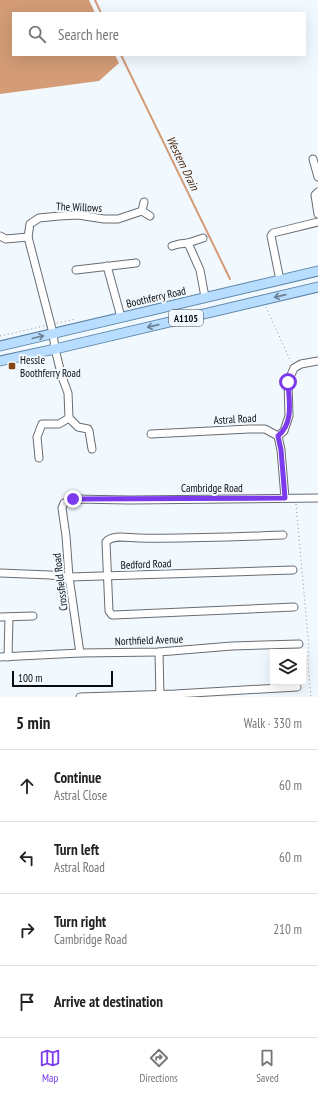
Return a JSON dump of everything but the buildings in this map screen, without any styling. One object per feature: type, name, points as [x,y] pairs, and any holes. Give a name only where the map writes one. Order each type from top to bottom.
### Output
[{"type":"main road","name":"Boothferry Road","points":[[0,346],[318,271]]},
{"type":"main road","name":"A1105","points":[[0,361],[55,350],[318,287]]},
{"type":"street","points":[[313,159],[318,177]]},
{"type":"street","points":[[318,192],[315,195],[318,214]]},
{"type":"street","points":[[144,202],[142,211],[150,216]]},
{"type":"street","name":"The Willows","points":[[28,237],[30,224],[40,218],[78,215],[118,219],[142,211]]},
{"type":"street","points":[[280,280],[271,236],[273,233],[318,222]]},
{"type":"street","points":[[0,237],[6,239],[28,237],[53,333],[55,350],[68,393],[69,418],[76,426],[88,429],[90,431],[92,449]]},
{"type":"street","points":[[172,246],[188,243],[202,238]]},
{"type":"street","points":[[188,243],[200,270],[205,297]]},
{"type":"street","points":[[76,270],[136,263]]},
{"type":"street","points":[[108,266],[121,317]]},
{"type":"street","points":[[285,498],[281,450],[278,436],[284,431],[290,416],[288,382],[294,368],[301,364],[318,361]]},
{"type":"street","points":[[39,458],[37,437],[42,424],[59,424],[69,418]]},
{"type":"street","name":"Astral Road","points":[[151,434],[265,429],[278,436]]},
{"type":"street","name":"Cambridge Road","points":[[62,508],[64,503],[73,499],[318,498]]},
{"type":"street","name":"Crossfield Road","points":[[62,508],[66,536],[68,577],[80,653]]},
{"type":"street","points":[[283,535],[110,538],[106,542],[109,611],[112,615],[294,607]]},
{"type":"street","name":"Bedford Road","points":[[0,573],[68,577],[108,577],[294,570]]},
{"type":"street","points":[[0,617],[33,616]]},
{"type":"street","points":[[8,657],[9,617]]},
{"type":"street","name":"Northfield Avenue","points":[[0,657],[80,653],[159,652],[232,646],[299,644]]},
{"type":"street","points":[[159,652],[160,696]]},
{"type":"street","points":[[80,697],[255,693],[296,687]]},
{"type":"path","points":[[264,304],[294,368]]},
{"type":"path","points":[[295,498],[309,648],[308,664],[311,697]]},
{"type":"shaded area","points":[[0,0],[89,0],[95,12],[12,12],[12,56],[116,56],[119,63],[99,81],[0,94]]},
{"type":"waterway","name":"Western Drain","points":[[95,0],[101,12]]},
{"type":"waterway","name":"Western Drain","points":[[121,56],[230,279]]},
{"type":"place","name":"Hessle Boothferry Road","points":[[12,366]]},
{"type":"route","points":[[73,499],[130,500],[285,498],[281,450],[278,436],[284,431],[290,416],[288,382]]}]
